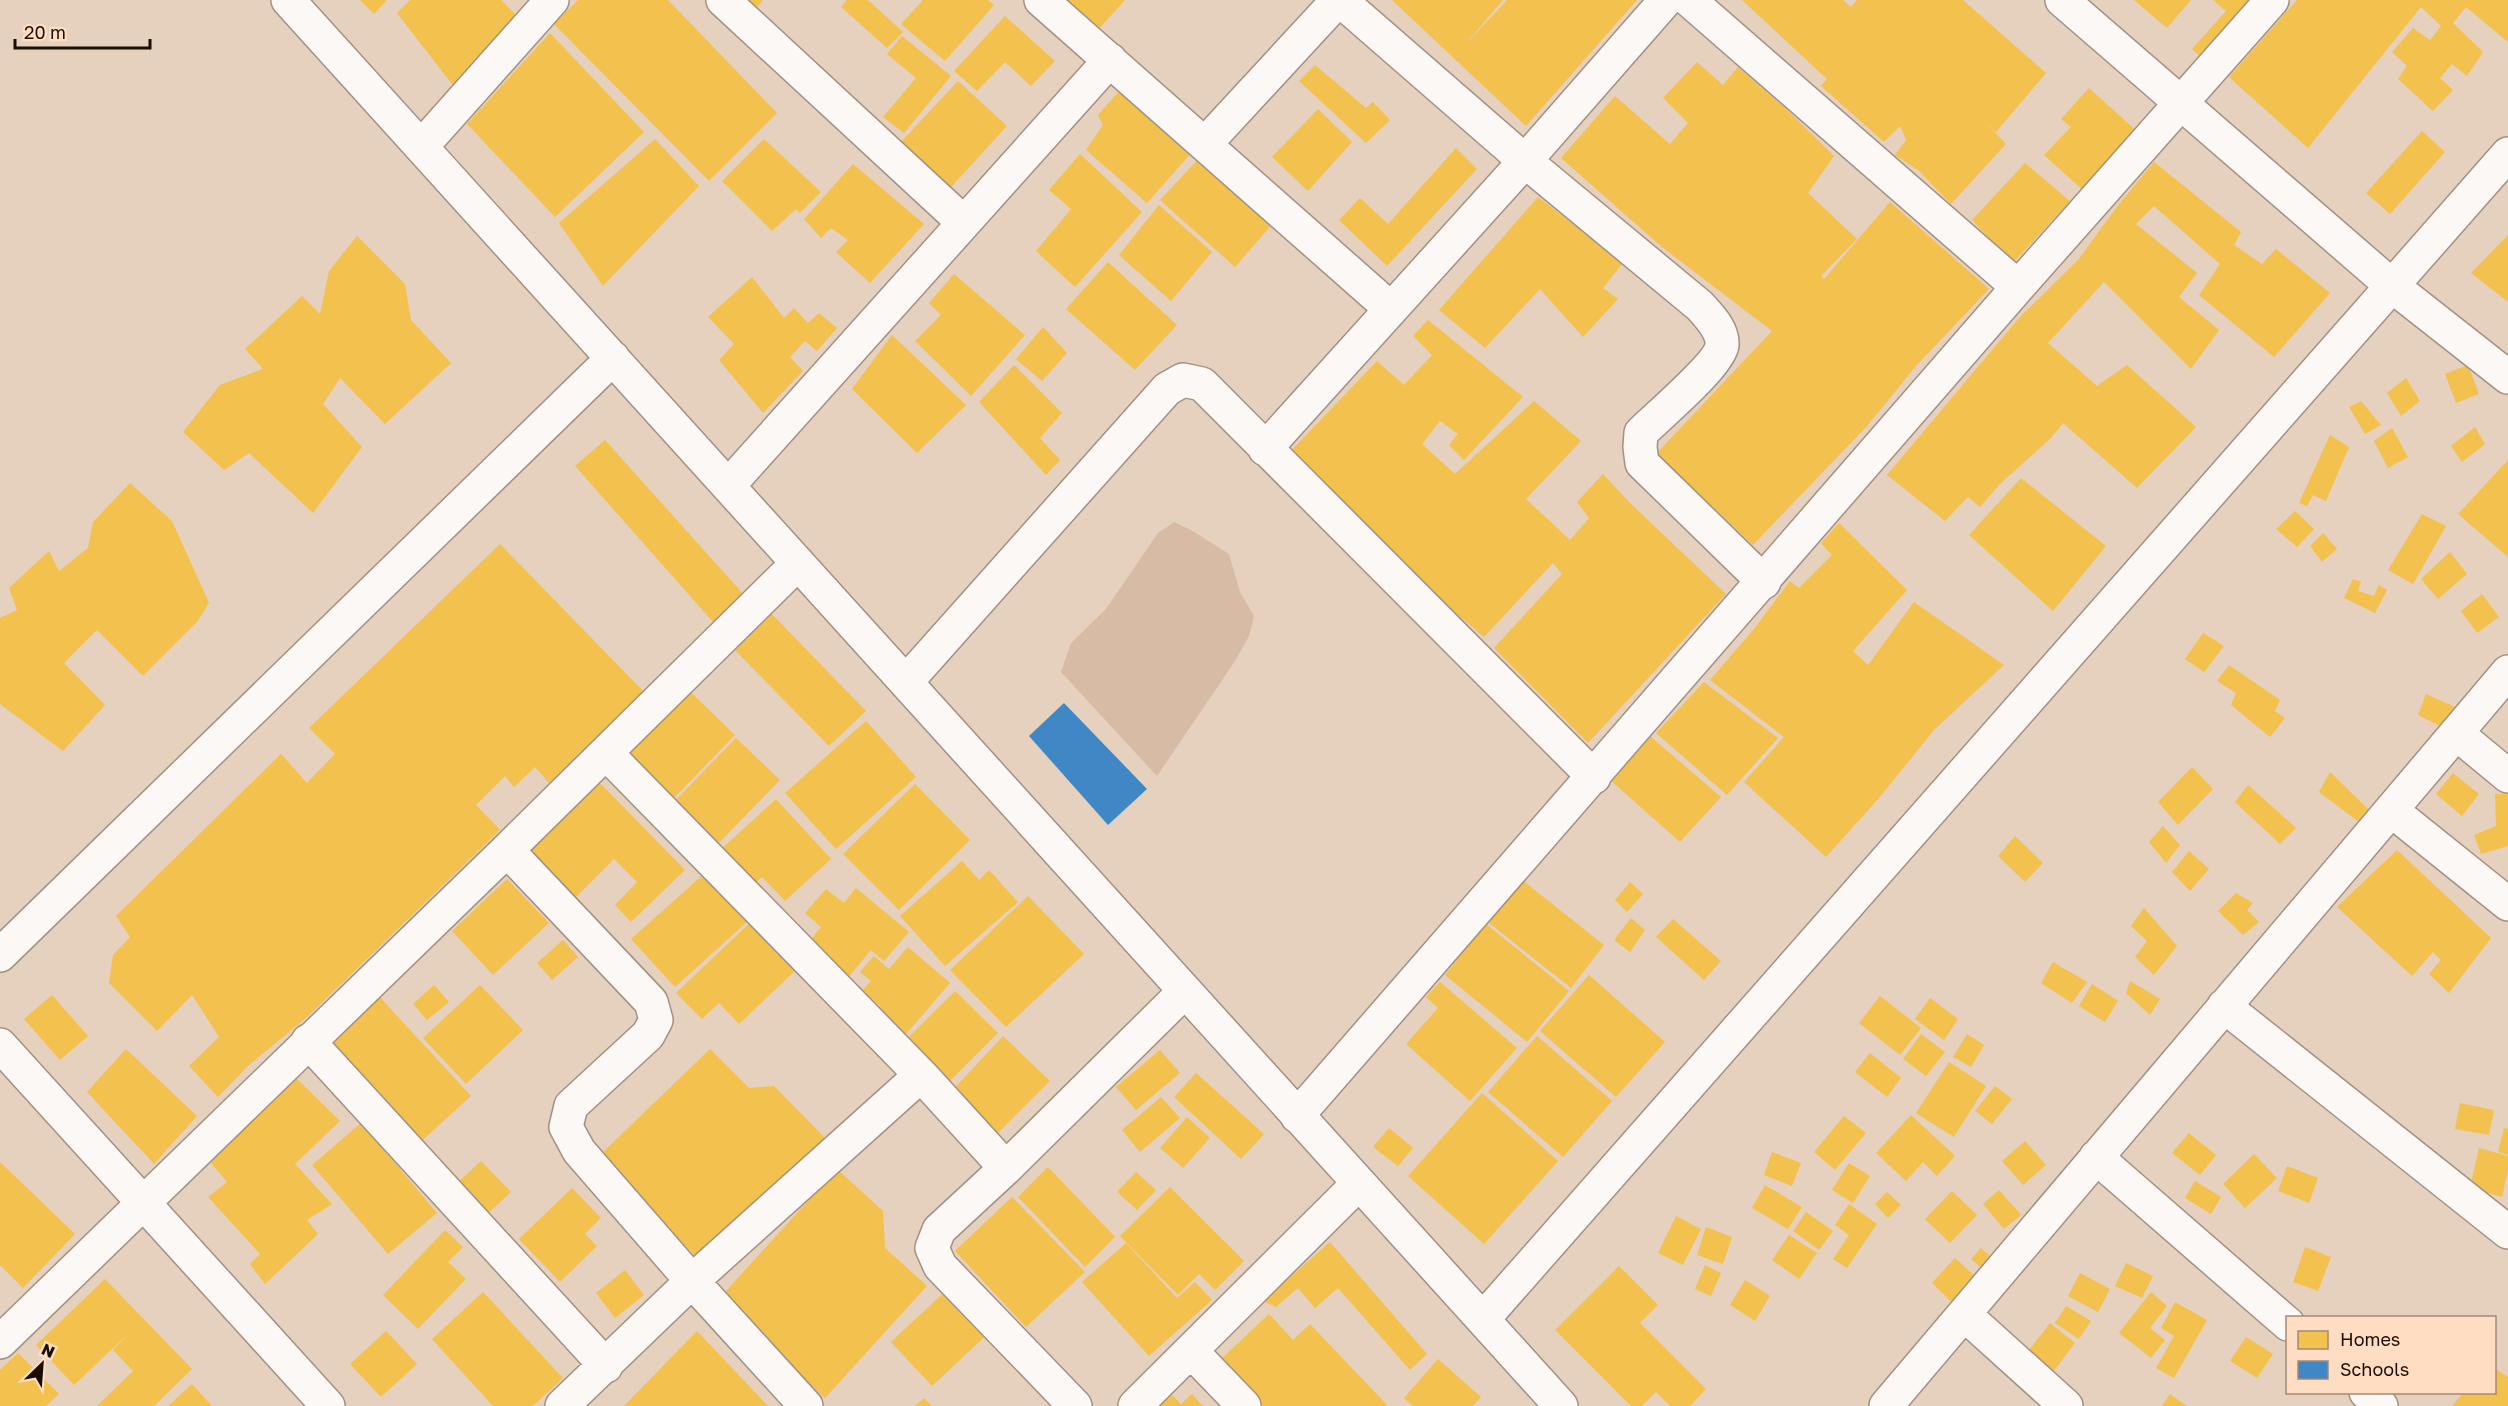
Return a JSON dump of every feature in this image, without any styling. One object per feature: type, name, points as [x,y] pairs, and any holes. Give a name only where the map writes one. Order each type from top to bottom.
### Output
[{"type":"street","points":[[288,0],[1561,1406]]},
{"type":"street","points":[[422,147],[552,0]]},
{"type":"street","points":[[723,0],[963,222]]},
{"type":"street","points":[[1041,0],[1391,309]]},
{"type":"street","points":[[1205,144],[1339,0],[1700,306],[1717,325],[1722,345],[1715,362],[1641,433],[1642,463],[1764,582]]},
{"type":"street","points":[[1265,449],[1666,0]]},
{"type":"street","points":[[1689,0],[2019,287]]},
{"type":"street","points":[[2062,0],[2391,285],[2508,376]]},
{"type":"street","points":[[1297,1116],[2272,0]]},
{"type":"street","points":[[728,486],[1110,60]]},
{"type":"street","points":[[1483,1319],[2508,154]]},
{"type":"street","points":[[0,955],[613,358]]},
{"type":"street","points":[[906,682],[1167,389],[1183,380],[1202,384],[1594,777]]},
{"type":"street","points":[[0,1341],[507,850],[798,563]]},
{"type":"street","points":[[1886,1406],[2508,672]]},
{"type":"street","points":[[2456,733],[2508,776]]},
{"type":"street","points":[[606,753],[921,1075],[1006,1168]]},
{"type":"street","points":[[2391,810],[2508,904]]},
{"type":"street","points":[[507,850],[651,1002],[656,1020],[648,1035],[571,1106],[566,1127],[579,1151],[692,1281],[806,1406]]},
{"type":"street","points":[[1075,1406],[940,1266],[932,1248],[939,1230],[1006,1168],[1185,991]]},
{"type":"street","points":[[2224,1006],[2508,1232]]},
{"type":"street","points":[[308,1041],[606,1366]]},
{"type":"street","points":[[0,1045],[328,1406]]},
{"type":"street","points":[[562,1406],[692,1281],[921,1075]]},
{"type":"street","points":[[2096,1157],[2286,1322]]},
{"type":"street","points":[[1135,1406],[1359,1183]]},
{"type":"street","points":[[1964,1314],[2066,1406]]},
{"type":"street","points":[[1191,1351],[1244,1406]]},
{"type":"street","points":[[2368,1394],[2381,1406]]},
{"type":"shaded area","points":[[1174,522],[1229,554],[1240,592],[1254,616],[1249,636],[1235,661],[1157,776],[1061,672],[1071,643],[1106,609],[1158,533]]},
{"type":"building: Homes","points":[[360,0],[387,0],[374,14]]},
{"type":"building: Homes","points":[[410,0],[501,0],[523,22],[458,92],[397,13]]},
{"type":"building: Homes","points":[[578,0],[668,0],[777,113],[709,181],[554,24]]},
{"type":"building: Homes","points":[[741,0],[763,0],[753,12]]},
{"type":"building: Homes","points":[[847,0],[868,0],[903,32],[887,48],[841,7]]},
{"type":"building: Homes","points":[[923,0],[988,0],[994,5],[945,61],[901,24]]},
{"type":"building: Homes","points":[[1063,0],[1125,0],[1096,32]]},
{"type":"building: Homes","points":[[1392,0],[1503,0],[1464,46],[1507,0],[1637,0],[1526,126]]},
{"type":"building: Homes","points":[[1742,0],[1843,0],[1851,7],[1857,0],[1963,0],[2046,73],[1996,132],[1986,123],[2006,144],[1951,204],[1918,170],[1895,155],[1906,140],[1900,126],[1884,142],[1821,86],[1827,79]]},
{"type":"building: Homes","points":[[2134,0],[2191,0],[2167,28]]},
{"type":"building: Homes","points":[[2213,0],[2265,0],[2209,64],[2192,49],[2226,11]]},
{"type":"building: Homes","points":[[2297,0],[2508,0],[2508,42],[2466,7],[2453,23],[2483,52],[2467,76],[2452,64],[2440,78],[2453,90],[2433,111],[2398,79],[2407,66],[2392,52],[2413,28],[2430,40],[2441,26],[2421,7],[2308,148],[2229,77]]},
{"type":"building: Homes","points":[[1005,16],[1055,61],[1031,86],[1005,62],[977,91],[954,71]]},
{"type":"building: Homes","points":[[550,33],[644,132],[555,217],[467,124]]},
{"type":"building: Homes","points":[[902,36],[951,76],[904,133],[883,117],[916,78],[887,54]]},
{"type":"building: Homes","points":[[1697,62],[1723,85],[1738,67],[1785,108],[1834,156],[1808,193],[1857,239],[1821,276],[1824,279],[1890,202],[1989,289],[1916,366],[1867,426],[1753,545],[1656,454],[1772,331],[1662,247],[1561,158],[1615,96],[1670,144],[1688,123],[1663,98]]},
{"type":"building: Homes","points":[[1315,65],[1366,108],[1373,102],[1390,120],[1366,143],[1299,81]]},
{"type":"building: Homes","points":[[958,81],[1007,126],[941,198],[901,142]]},
{"type":"building: Homes","points":[[2089,88],[2141,135],[2086,193],[2044,155],[2071,127],[2061,119]]},
{"type":"building: Homes","points":[[1121,89],[1193,151],[1147,203],[1086,150],[1103,125],[1098,115]]},
{"type":"building: Homes","points":[[1318,109],[1352,142],[1308,191],[1272,157]]},
{"type":"building: Homes","points":[[2422,131],[2445,152],[2390,214],[2366,193]]},
{"type":"building: Homes","points":[[655,139],[699,186],[603,286],[559,223]]},
{"type":"building: Homes","points":[[764,139],[821,192],[800,213],[796,209],[772,231],[722,181]]},
{"type":"building: Homes","points":[[1456,148],[1477,169],[1387,266],[1339,220],[1360,198],[1388,224]]},
{"type":"building: Homes","points":[[1080,154],[1142,212],[1075,287],[1036,251],[1071,209],[1049,190]]},
{"type":"building: Homes","points":[[1202,155],[1275,221],[1235,267],[1160,200]]},
{"type":"building: Homes","points":[[2154,162],[2241,232],[2234,245],[2262,264],[2276,249],[2330,293],[2274,357],[2199,295],[2220,264],[2154,206],[2136,224],[2197,273],[2179,297],[2219,330],[2191,369],[2104,282],[2048,343],[2097,386],[2127,365],[2196,427],[2137,488],[2063,423],[2051,438],[2000,484],[1980,507],[1968,497],[1945,521],[1887,475],[2019,318],[2078,260],[2116,208]]},
{"type":"building: Homes","points":[[2025,163],[2070,201],[2013,263],[1972,220]]},
{"type":"building: Homes","points":[[853,164],[924,224],[870,283],[836,252],[848,240],[831,228],[821,238],[804,219]]},
{"type":"building: Homes","points":[[1538,197],[1623,263],[1603,288],[1618,299],[1583,337],[1540,289],[1485,348],[1439,310]]},
{"type":"building: Homes","points":[[1159,205],[1212,252],[1171,301],[1119,255]]},
{"type":"building: Homes","points":[[2508,235],[2508,302],[2471,273]]},
{"type":"building: Homes","points":[[357,236],[405,284],[411,320],[451,363],[385,424],[340,378],[323,404],[362,447],[313,513],[249,453],[224,470],[183,432],[220,385],[263,369],[245,349],[302,296],[320,314],[329,271]]},
{"type":"building: Homes","points":[[1108,262],[1177,325],[1135,370],[1066,309]]},
{"type":"building: Homes","points":[[954,274],[1025,335],[971,396],[915,341],[941,315],[929,303]]},
{"type":"building: Homes","points":[[752,277],[784,318],[794,308],[808,323],[819,313],[837,328],[817,351],[805,341],[790,357],[803,371],[763,413],[719,360],[734,344],[708,317]]},
{"type":"building: Homes","points":[[1428,320],[1523,397],[1464,460],[1449,445],[1458,434],[1440,421],[1422,444],[1455,474],[1534,401],[1581,441],[1526,499],[1570,540],[1589,518],[1577,502],[1603,474],[1630,503],[1726,594],[1588,743],[1494,648],[1562,574],[1553,563],[1484,637],[1437,597],[1288,454],[1377,361],[1404,385],[1432,355],[1413,336]]},
{"type":"building: Homes","points":[[1043,327],[1067,353],[1042,381],[1016,359]]},
{"type":"building: Homes","points":[[892,335],[966,405],[917,453],[852,389]]},
{"type":"building: Homes","points":[[1014,365],[1062,413],[1040,438],[1060,460],[1046,475],[979,402]]},
{"type":"building: Homes","points":[[2468,365],[2479,394],[2456,403],[2445,374]]},
{"type":"building: Homes","points":[[2406,378],[2420,401],[2401,416],[2387,393]]},
{"type":"building: Homes","points":[[2361,401],[2381,425],[2365,434],[2349,407]]},
{"type":"building: Homes","points":[[2475,427],[2485,444],[2462,462],[2451,446]]},
{"type":"building: Homes","points":[[2392,428],[2408,457],[2388,468],[2374,441]]},
{"type":"building: Homes","points":[[2330,435],[2349,447],[2326,501],[2313,495],[2307,506],[2299,503]]},
{"type":"building: Homes","points":[[605,440],[745,596],[714,623],[575,466]]},
{"type":"building: Homes","points":[[2508,460],[2508,557],[2458,514]]},
{"type":"building: Homes","points":[[2021,478],[2106,546],[2053,611],[1969,535]]},
{"type":"building: Homes","points":[[130,483],[172,521],[209,603],[197,622],[143,676],[97,630],[64,663],[105,705],[63,751],[0,704],[0,618],[17,610],[9,588],[49,551],[59,571],[88,548],[93,522]]},
{"type":"building: Homes","points":[[2295,511],[2314,529],[2297,547],[2276,529]]},
{"type":"building: Homes","points":[[2422,514],[2446,526],[2413,584],[2388,570]]},
{"type":"building: Homes","points":[[1839,523],[1907,590],[1853,651],[1868,665],[1914,602],[2004,665],[1934,730],[1879,798],[1826,857],[1744,782],[1784,737],[1710,680],[1754,629],[1790,581],[1799,588],[1832,555],[1821,543]]},
{"type":"building: Homes","points":[[2323,533],[2337,549],[2322,562],[2310,546]]},
{"type":"building: Homes","points":[[500,544],[644,692],[549,783],[535,767],[514,787],[505,776],[476,805],[500,830],[307,1017],[248,1066],[218,1097],[189,1066],[219,1037],[192,995],[157,1031],[109,983],[113,955],[130,937],[116,916],[281,754],[307,783],[335,754],[309,728]]},
{"type":"building: Homes","points":[[2450,552],[2467,574],[2438,599],[2421,579]]},
{"type":"building: Homes","points":[[2353,579],[2361,582],[2358,591],[2374,596],[2379,585],[2387,590],[2375,613],[2344,598]]},
{"type":"building: Homes","points":[[2482,594],[2499,617],[2477,633],[2461,611]]},
{"type":"building: Homes","points":[[766,608],[866,711],[829,746],[729,644]]},
{"type":"building: Homes","points":[[2203,633],[2224,646],[2204,672],[2185,659]]},
{"type":"building: Homes","points":[[2229,665],[2280,700],[2275,711],[2285,718],[2270,737],[2231,705],[2236,693],[2217,681]]},
{"type":"building: Homes","points":[[1704,682],[1778,738],[1727,795],[1656,733]]},
{"type":"building: Homes","points":[[682,684],[735,735],[672,800],[619,750]]},
{"type":"building: Homes","points":[[2426,694],[2455,707],[2448,730],[2418,715]]},
{"type":"building: Homes","points":[[866,721],[916,777],[836,849],[785,793]]},
{"type":"building: Homes","points":[[1650,736],[1721,797],[1680,842],[1609,779]]},
{"type":"building: Homes","points":[[736,738],[780,780],[714,848],[670,806]]},
{"type":"building: Homes","points":[[2192,767],[2213,789],[2178,825],[2158,802]]},
{"type":"building: Homes","points":[[2330,772],[2370,811],[2363,825],[2319,792]]},
{"type":"building: Homes","points":[[2453,773],[2479,794],[2462,816],[2436,794]]},
{"type":"building: Homes","points":[[597,780],[685,870],[631,922],[615,905],[637,882],[614,859],[571,902],[522,852]]},
{"type":"building: Homes","points":[[915,784],[970,840],[899,910],[843,854]]},
{"type":"building: Homes","points":[[2248,785],[2296,828],[2280,844],[2235,802]]},
{"type":"building: Homes","points":[[2495,794],[2508,794],[2508,846],[2481,854],[2474,835],[2496,826]]},
{"type":"building: Homes","points":[[776,799],[831,859],[785,901],[762,877],[750,889],[717,853]]},
{"type":"building: Homes","points":[[2163,826],[2180,845],[2166,863],[2149,842]]},
{"type":"building: Homes","points":[[2015,836],[2043,863],[2025,882],[1998,856]]},
{"type":"building: Homes","points":[[2397,850],[2491,938],[2449,993],[2429,974],[2441,960],[2433,952],[2412,976],[2337,907]]},
{"type":"building: Homes","points":[[2189,851],[2209,869],[2190,891],[2172,872]]},
{"type":"building: Homes","points":[[962,861],[979,880],[989,870],[1018,902],[945,966],[900,916]]},
{"type":"building: Homes","points":[[704,874],[747,922],[675,987],[631,939]]},
{"type":"building: Homes","points":[[507,879],[549,923],[493,975],[452,931]]},
{"type":"building: Homes","points":[[1522,880],[1604,945],[1571,988],[1488,922]]},
{"type":"building: Homes","points":[[1630,882],[1643,894],[1627,912],[1615,900]]},
{"type":"building: Homes","points":[[856,888],[909,932],[884,961],[871,950],[847,979],[806,945],[821,927],[805,913],[826,889],[844,903]]},
{"type":"building: Homes","points":[[2236,893],[2253,903],[2247,910],[2259,922],[2243,935],[2218,911]]},
{"type":"building: Homes","points":[[1028,896],[1084,954],[1006,1027],[950,970]]},
{"type":"building: Homes","points":[[2144,908],[2177,946],[2154,975],[2135,957],[2147,941],[2131,926]]},
{"type":"building: Homes","points":[[1631,918],[1645,930],[1630,952],[1614,940]]},
{"type":"building: Homes","points":[[1673,919],[1721,961],[1704,980],[1656,937]]},
{"type":"building: Homes","points":[[753,920],[799,967],[739,1024],[719,1003],[702,1019],[676,993]]},
{"type":"building: Homes","points":[[1486,924],[1569,991],[1527,1042],[1445,975]]},
{"type":"building: Homes","points":[[563,940],[578,957],[552,980],[537,963]]},
{"type":"building: Homes","points":[[908,947],[950,983],[900,1041],[874,1019],[880,1006],[862,991],[871,981],[860,972],[874,956],[889,969]]},
{"type":"building: Homes","points":[[2053,962],[2087,982],[2072,1003],[2041,983]]},
{"type":"building: Homes","points":[[1589,975],[1665,1042],[1616,1097],[1540,1031]]},
{"type":"building: Homes","points":[[2130,981],[2160,999],[2150,1015],[2126,993]]},
{"type":"building: Homes","points":[[1440,982],[1517,1048],[1470,1101],[1406,1044],[1438,1008],[1426,997]]},
{"type":"building: Homes","points":[[2092,984],[2118,1001],[2105,1022],[2079,1006]]},
{"type":"building: Homes","points":[[434,985],[449,1002],[427,1020],[413,1004]]},
{"type":"building: Homes","points":[[480,985],[523,1030],[466,1084],[423,1038]]},
{"type":"building: Homes","points":[[955,991],[998,1033],[943,1088],[900,1046]]},
{"type":"building: Homes","points":[[376,993],[471,1096],[417,1145],[323,1042]]},
{"type":"building: Homes","points":[[52,995],[88,1036],[60,1060],[24,1019]]},
{"type":"building: Homes","points":[[1880,996],[1921,1028],[1900,1055],[1859,1023]]},
{"type":"building: Homes","points":[[1930,998],[1958,1019],[1944,1040],[1915,1019]]},
{"type":"building: Homes","points":[[1921,1034],[1945,1052],[1926,1076],[1903,1059]]},
{"type":"building: Homes","points":[[1967,1034],[1984,1045],[1971,1067],[1953,1057]]},
{"type":"building: Homes","points":[[1003,1036],[1050,1081],[990,1141],[949,1094]]},
{"type":"building: Homes","points":[[1537,1036],[1612,1101],[1563,1157],[1488,1092]]},
{"type":"building: Homes","points":[[126,1049],[197,1116],[154,1164],[87,1092]]},
{"type":"building: Homes","points":[[710,1049],[749,1088],[774,1086],[830,1143],[704,1265],[599,1156]]},
{"type":"building: Homes","points":[[1160,1050],[1180,1073],[1136,1110],[1116,1087]]},
{"type":"building: Homes","points":[[1870,1053],[1901,1078],[1887,1097],[1855,1072]]},
{"type":"building: Homes","points":[[1949,1062],[1986,1086],[1954,1137],[1916,1113]]},
{"type":"building: Homes","points":[[291,1073],[340,1121],[295,1164],[332,1204],[307,1220],[318,1234],[265,1284],[250,1264],[260,1254],[208,1197],[227,1182],[211,1163]]},
{"type":"building: Homes","points":[[1196,1073],[1264,1134],[1241,1159],[1174,1097]]},
{"type":"building: Homes","points":[[1995,1086],[2012,1099],[1992,1124],[1975,1111]]},
{"type":"building: Homes","points":[[1482,1093],[1558,1161],[1484,1244],[1408,1176]]},
{"type":"building: Homes","points":[[1161,1097],[1180,1118],[1140,1152],[1122,1130]]},
{"type":"building: Homes","points":[[2460,1103],[2494,1110],[2489,1135],[2455,1129]]},
{"type":"building: Homes","points":[[1911,1115],[1955,1156],[1937,1176],[1923,1162],[1906,1181],[1876,1153]]},
{"type":"building: Homes","points":[[1844,1116],[1866,1133],[1835,1170],[1814,1152]]},
{"type":"building: Homes","points":[[1187,1117],[1210,1138],[1183,1168],[1160,1148]]},
{"type":"building: Homes","points":[[361,1123],[437,1213],[388,1254],[312,1165]]},
{"type":"building: Homes","points":[[1389,1128],[1413,1148],[1398,1166],[1373,1147]]},
{"type":"building: Homes","points":[[2504,1128],[2508,1129],[2508,1155],[2498,1152]]},
{"type":"building: Homes","points":[[2189,1133],[2216,1155],[2200,1175],[2172,1153]]},
{"type":"building: Homes","points":[[2025,1141],[2046,1165],[2023,1185],[2002,1161]]},
{"type":"building: Homes","points":[[2479,1148],[2508,1156],[2508,1171],[2502,1197],[2470,1188]]},
{"type":"building: Homes","points":[[1772,1152],[1801,1163],[1792,1186],[1764,1175]]},
{"type":"building: Homes","points":[[2254,1154],[2277,1178],[2245,1208],[2223,1184]]},
{"type":"building: Homes","points":[[481,1161],[511,1192],[482,1219],[453,1187]]},
{"type":"building: Homes","points":[[0,1162],[75,1234],[23,1288],[0,1265]]},
{"type":"building: Homes","points":[[1849,1163],[1870,1176],[1853,1203],[1832,1190]]},
{"type":"building: Homes","points":[[2287,1166],[2318,1178],[2309,1203],[2278,1191]]},
{"type":"building: Homes","points":[[1048,1167],[1115,1237],[1085,1267],[1018,1197]]},
{"type":"building: Homes","points":[[837,1169],[883,1211],[885,1248],[927,1286],[825,1398],[718,1300]]},
{"type":"building: Homes","points":[[1136,1172],[1156,1190],[1137,1210],[1117,1192]]},
{"type":"building: Homes","points":[[2195,1181],[2221,1197],[2211,1214],[2185,1198]]},
{"type":"building: Homes","points":[[1765,1185],[1802,1207],[1788,1229],[1752,1208]]},
{"type":"building: Homes","points":[[1170,1187],[1244,1261],[1215,1290],[1199,1274],[1178,1295],[1120,1236]]},
{"type":"building: Homes","points":[[572,1188],[601,1218],[585,1234],[597,1246],[560,1282],[519,1239]]},
{"type":"building: Homes","points":[[1999,1190],[2021,1215],[2004,1229],[1983,1204]]},
{"type":"building: Homes","points":[[1952,1191],[1977,1215],[1950,1243],[1925,1219]]},
{"type":"building: Homes","points":[[1887,1192],[1901,1205],[1888,1218],[1875,1204]]},
{"type":"building: Homes","points":[[1012,1197],[1085,1272],[1026,1327],[955,1251]]},
{"type":"building: Homes","points":[[1849,1204],[1877,1224],[1847,1268],[1833,1259],[1849,1235],[1835,1225]]},
{"type":"building: Homes","points":[[1806,1212],[1833,1231],[1819,1250],[1793,1231]]},
{"type":"building: Homes","points":[[1676,1216],[1701,1229],[1683,1265],[1658,1253]]},
{"type":"building: Homes","points":[[1706,1227],[1732,1237],[1723,1264],[1697,1255]]},
{"type":"building: Homes","points":[[445,1230],[463,1247],[448,1262],[466,1279],[418,1329],[383,1295]]},
{"type":"building: Homes","points":[[1789,1235],[1817,1253],[1799,1279],[1772,1260]]},
{"type":"building: Homes","points":[[1330,1242],[1427,1354],[1410,1370],[1338,1288],[1315,1308],[1298,1288],[1276,1307],[1263,1301]]},
{"type":"building: Homes","points":[[1126,1243],[1177,1298],[1195,1282],[1212,1300],[1149,1356],[1082,1282]]},
{"type":"building: Homes","points":[[2305,1247],[2331,1257],[2318,1291],[2293,1282]]},
{"type":"building: Homes","points":[[1981,1248],[1991,1257],[1981,1268],[1971,1259]]},
{"type":"building: Homes","points":[[1955,1258],[1977,1278],[1953,1303],[1932,1283]]},
{"type":"building: Homes","points":[[2126,1263],[2153,1276],[2142,1298],[2115,1286]]},
{"type":"building: Homes","points":[[1705,1265],[1721,1273],[1711,1296],[1695,1289]]},
{"type":"building: Homes","points":[[1619,1266],[1658,1305],[1640,1323],[1706,1389],[1690,1406],[1670,1406],[1656,1392],[1642,1406],[1631,1406],[1555,1330]]},
{"type":"building: Homes","points":[[625,1270],[644,1295],[615,1318],[596,1293]]},
{"type":"building: Homes","points":[[2080,1273],[2110,1289],[2098,1312],[2068,1296]]},
{"type":"building: Homes","points":[[105,1279],[192,1369],[154,1406],[97,1406],[133,1371],[113,1350],[128,1334],[74,1385],[36,1345]]},
{"type":"building: Homes","points":[[1745,1280],[1770,1296],[1755,1321],[1730,1305]]},
{"type":"building: Homes","points":[[952,1285],[993,1329],[932,1386],[891,1342]]},
{"type":"building: Homes","points":[[483,1292],[563,1378],[533,1406],[493,1406],[432,1339]]},
{"type":"building: Homes","points":[[2151,1292],[2167,1306],[2150,1328],[2165,1340],[2151,1358],[2119,1333]]},
{"type":"building: Homes","points":[[2175,1302],[2207,1320],[2174,1378],[2156,1368],[2174,1336],[2161,1328]]},
{"type":"building: Homes","points":[[2066,1306],[2091,1321],[2079,1339],[2055,1323]]},
{"type":"building: Homes","points":[[1269,1314],[1293,1340],[1310,1324],[1388,1406],[1263,1406],[1219,1361]]},
{"type":"building: Homes","points":[[2050,1323],[2075,1343],[2053,1372],[2027,1353]]},
{"type":"building: Homes","points":[[386,1331],[417,1364],[381,1397],[350,1364]]},
{"type":"building: Homes","points":[[697,1331],[768,1406],[624,1406]]},
{"type":"building: Homes","points":[[2246,1337],[2273,1354],[2257,1378],[2230,1361]]},
{"type":"building: Homes","points":[[18,1353],[59,1394],[46,1406],[0,1406],[0,1370]]},
{"type":"building: Homes","points":[[1438,1359],[1481,1397],[1473,1406],[1413,1406],[1404,1398]]},
{"type":"building: Homes","points":[[2496,1369],[2508,1377],[2508,1406],[2452,1406],[2462,1394],[2496,1394]]},
{"type":"building: Homes","points":[[192,1384],[212,1406],[168,1406]]},
{"type":"building: Homes","points":[[1192,1394],[1203,1406],[1160,1406],[1172,1395],[1181,1404]]},
{"type":"building: Homes","points":[[2170,1394],[2187,1406],[2162,1406]]},
{"type":"building: Homes","points":[[924,1398],[932,1406],[915,1406]]},
{"type":"building: Schools","points":[[1064,703],[1147,789],[1108,825],[1029,736]]}]
